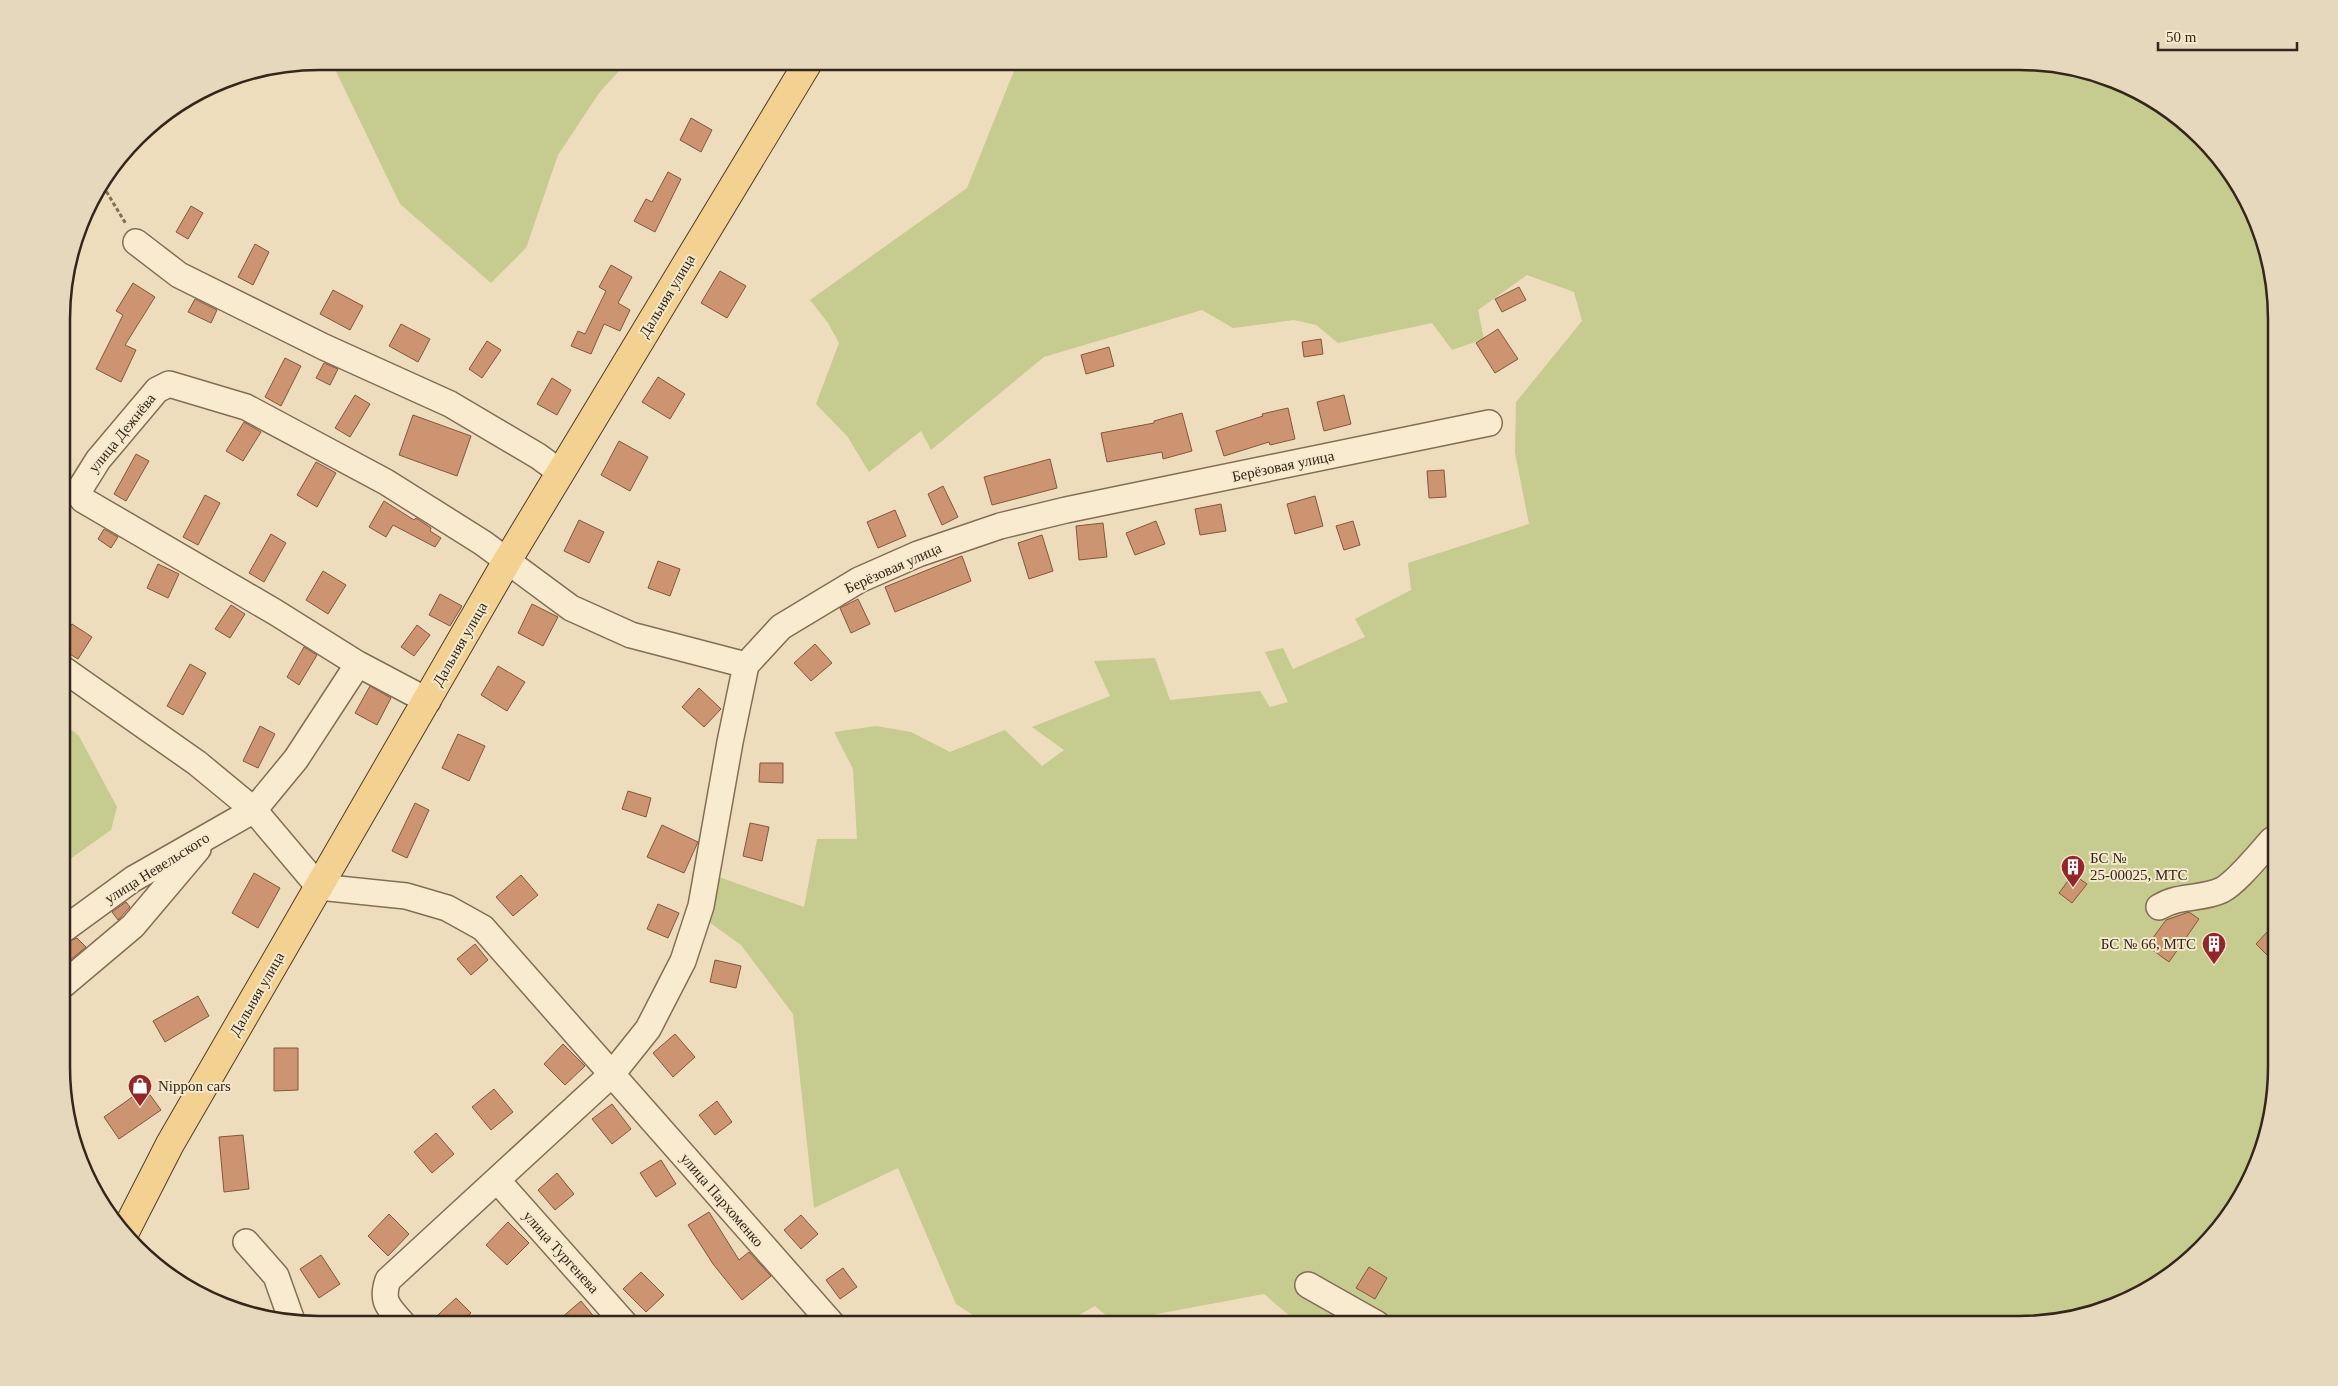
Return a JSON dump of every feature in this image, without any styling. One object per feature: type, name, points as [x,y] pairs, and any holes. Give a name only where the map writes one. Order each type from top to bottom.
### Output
[{"type":"main road","name":"Дальняя улица","points":[[128,1226],[170,1144],[428,701],[507,561],[804,70]]},
{"type":"street","points":[[136,242],[179,274],[324,347],[450,404],[531,451],[560,472]]},
{"type":"street","name":"улица Дежнёва","points":[[71,501],[98,460],[157,390],[169,384],[246,407],[386,482],[507,561],[571,608],[632,634],[746,665]]},
{"type":"street","name":"Берёзовая улица","points":[[746,665],[781,627],[859,580],[918,554],[1000,526],[1066,510],[1489,423]]},
{"type":"street","name":"улица Дежнёва","points":[[71,501],[83,500],[275,612],[358,664],[428,701]]},
{"type":"street","points":[[254,810],[296,759],[358,664]]},
{"type":"street","points":[[396,1316],[387,1306],[384,1293],[388,1280],[612,1074],[648,1029],[683,961],[698,915],[746,665]]},
{"type":"street","points":[[70,673],[197,763],[254,810],[319,887]]},
{"type":"street","name":"улица Невельского","points":[[70,925],[133,879],[254,810]]},
{"type":"street","points":[[70,979],[133,926],[209,835]]},
{"type":"street","points":[[2159,907],[2171,900],[2187,896],[2201,896],[2223,890],[2268,844]]},
{"type":"street","name":"улица Пархоменко","points":[[319,887],[406,896],[448,908],[483,928],[825,1316]]},
{"type":"street","name":"улица Тургенева","points":[[497,1180],[618,1316]]},
{"type":"street","points":[[246,1242],[276,1276],[290,1314]]},
{"type":"street","points":[[1308,1285],[1364,1316]]},
{"type":"path","points":[[106,191],[136,242]]},
{"type":"green space","points":[[335,70],[620,70],[599,93],[558,155],[526,248],[491,283],[400,204]]},
{"type":"green space","points":[[1014,70],[2019,70],[2051,72],[2099,83],[2143,103],[2171,121],[2217,167],[2242,209],[2260,255],[2266,287],[2268,319],[2268,1067],[2266,1099],[2255,1147],[2235,1191],[2217,1219],[2171,1265],[2143,1283],[2099,1303],[2051,1314],[2019,1316],[1290,1316],[1264,1294],[1146,1316],[1107,1316],[1095,1306],[1078,1316],[974,1316],[956,1304],[898,1168],[814,1208],[793,1014],[741,945],[709,922],[719,877],[804,907],[817,839],[857,839],[853,769],[834,732],[876,726],[911,732],[950,752],[1005,730],[1042,766],[1064,750],[1032,727],[1110,696],[1094,661],[1155,658],[1170,700],[1260,691],[1270,707],[1288,702],[1265,652],[1283,648],[1293,669],[1365,637],[1355,619],[1411,590],[1408,563],[1529,524],[1515,453],[1516,402],[1582,321],[1574,292],[1527,275],[1478,310],[1484,339],[1452,350],[1432,323],[1338,343],[1316,325],[1294,320],[1233,328],[1202,310],[1044,357],[931,450],[921,431],[869,472],[847,436],[816,404],[839,343],[828,323],[810,300],[967,188]]},
{"type":"green space","points":[[70,729],[79,736],[117,807],[111,830],[70,859]]},
{"type":"building","points":[[691,118],[712,130],[701,152],[680,140]]},
{"type":"building","points":[[668,172],[681,179],[655,232],[634,221],[646,199],[652,202]]},
{"type":"building","points":[[191,206],[203,213],[188,239],[176,232]]},
{"type":"building","points":[[255,244],[269,252],[253,285],[238,277]]},
{"type":"building","points":[[611,265],[632,277],[618,303],[630,310],[620,331],[604,324],[591,354],[571,346],[578,331],[585,334],[606,291],[599,287]]},
{"type":"building","points":[[720,271],[746,286],[727,318],[701,303]]},
{"type":"building","points":[[133,283],[155,297],[125,345],[136,350],[121,382],[96,369],[123,315],[116,311]]},
{"type":"building","points":[[1519,287],[1526,300],[1502,312],[1495,299]]},
{"type":"building","points":[[333,290],[363,306],[350,330],[320,314]]},
{"type":"building","points":[[195,299],[217,310],[211,323],[188,312]]},
{"type":"building","points":[[401,324],[430,339],[418,362],[389,346]]},
{"type":"building","points":[[1498,329],[1518,359],[1495,373],[1476,343]]},
{"type":"building","points":[[1321,339],[1323,354],[1304,357],[1302,342]]},
{"type":"building","points":[[487,341],[501,350],[482,378],[469,369]]},
{"type":"building","points":[[1109,347],[1114,366],[1086,374],[1081,355]]},
{"type":"building","points":[[285,358],[301,366],[281,406],[265,397]]},
{"type":"building","points":[[324,363],[338,369],[330,385],[316,378]]},
{"type":"building","points":[[658,377],[685,394],[670,419],[642,402]]},
{"type":"building","points":[[552,378],[571,390],[557,415],[537,404]]},
{"type":"building","points":[[355,395],[370,404],[350,437],[335,428]]},
{"type":"building","points":[[1344,395],[1351,424],[1324,431],[1317,402]]},
{"type":"building","points":[[1288,408],[1295,439],[1270,445],[1269,442],[1224,456],[1216,431],[1263,416],[1262,414]]},
{"type":"building","points":[[1182,413],[1192,451],[1163,459],[1162,452],[1107,462],[1101,433],[1154,423],[1154,421]]},
{"type":"building","points":[[413,415],[471,436],[457,476],[399,455]]},
{"type":"building","points":[[244,422],[261,432],[243,461],[226,451]]},
{"type":"building","points":[[619,441],[648,457],[630,491],[601,475]]},
{"type":"building","points":[[136,454],[149,461],[126,501],[114,494]]},
{"type":"building","points":[[1050,459],[1057,488],[992,505],[984,477]]},
{"type":"building","points":[[316,462],[336,473],[317,507],[297,495]]},
{"type":"building","points":[[1444,470],[1446,497],[1429,498],[1427,471]]},
{"type":"building","points":[[943,486],[958,517],[942,525],[928,494]]},
{"type":"building","points":[[205,495],[220,503],[198,545],[183,537]]},
{"type":"building","points":[[1315,496],[1323,526],[1295,534],[1287,504]]},
{"type":"building","points":[[384,501],[414,520],[416,518],[431,528],[430,531],[441,538],[435,547],[393,525],[386,537],[369,527]]},
{"type":"building","points":[[1221,504],[1226,531],[1200,535],[1195,509]]},
{"type":"building","points":[[895,510],[906,536],[878,548],[867,522]]},
{"type":"building","points":[[579,520],[604,532],[589,563],[564,551]]},
{"type":"building","points":[[1156,521],[1165,544],[1135,555],[1126,533]]},
{"type":"building","points":[[1353,521],[1360,545],[1344,550],[1336,526]]},
{"type":"building","points":[[1103,523],[1107,557],[1079,560],[1076,526]]},
{"type":"building","points":[[104,529],[118,537],[111,548],[98,539]]},
{"type":"building","points":[[271,534],[286,543],[264,582],[249,573]]},
{"type":"building","points":[[1042,535],[1053,571],[1029,579],[1018,543]]},
{"type":"building","points":[[962,556],[971,581],[895,612],[885,587]]},
{"type":"building","points":[[658,561],[680,569],[670,596],[648,588]]},
{"type":"building","points":[[158,564],[179,574],[168,598],[147,588]]},
{"type":"building","points":[[323,571],[346,585],[328,614],[306,600]]},
{"type":"building","points":[[440,594],[462,606],[450,626],[429,615]]},
{"type":"building","points":[[858,599],[870,624],[851,633],[840,608]]},
{"type":"building","points":[[532,604],[558,617],[543,646],[518,633]]},
{"type":"building","points":[[231,605],[245,614],[230,638],[215,629]]},
{"type":"building","points":[[72,624],[92,637],[78,659],[70,654],[70,627]]},
{"type":"building","points":[[417,625],[430,635],[414,656],[401,647]]},
{"type":"building","points":[[815,644],[832,663],[811,681],[794,663]]},
{"type":"building","points":[[304,647],[317,655],[299,685],[287,677]]},
{"type":"building","points":[[190,664],[206,673],[183,715],[167,706]]},
{"type":"building","points":[[498,666],[525,682],[507,711],[481,695]]},
{"type":"building","points":[[370,686],[391,698],[377,725],[355,713]]},
{"type":"building","points":[[699,688],[721,709],[704,727],[682,707]]},
{"type":"building","points":[[260,726],[275,734],[258,768],[243,761]]},
{"type":"building","points":[[458,734],[485,746],[469,781],[442,768]]},
{"type":"building","points":[[760,763],[783,763],[783,783],[759,782]]},
{"type":"building","points":[[628,791],[651,798],[646,817],[622,809]]},
{"type":"building","points":[[415,803],[429,810],[407,858],[392,851]]},
{"type":"building","points":[[750,823],[769,827],[762,861],[743,856]]},
{"type":"building","points":[[662,825],[698,842],[684,873],[647,857]]},
{"type":"building","points":[[254,873],[280,888],[258,928],[232,913]]},
{"type":"building","name":"БС № 25-00025, МТС","points":[[2073,874],[2087,884],[2072,903],[2059,893]]},
{"type":"building","points":[[521,875],[538,895],[513,916],[496,897]]},
{"type":"building","points":[[126,902],[130,907],[118,920],[112,912]]},
{"type":"building","points":[[658,904],[679,913],[668,938],[647,929]]},
{"type":"building","points":[[2189,912],[2199,919],[2169,962],[2147,946],[2166,920]]},
{"type":"building","points":[[2268,931],[2268,956],[2256,944]]},
{"type":"building","points":[[77,938],[86,947],[70,960],[70,941]]},
{"type":"building","points":[[475,944],[488,960],[471,975],[457,959]]},
{"type":"building","points":[[715,960],[741,966],[736,988],[710,982]]},
{"type":"building","points":[[198,996],[209,1016],[165,1042],[153,1021]]},
{"type":"building","points":[[675,1034],[695,1057],[673,1077],[653,1053]]},
{"type":"building","points":[[563,1044],[585,1066],[565,1085],[544,1064]]},
{"type":"building","points":[[274,1048],[298,1048],[298,1090],[274,1091]]},
{"type":"building","points":[[145,1088],[161,1110],[119,1139],[104,1117]]},
{"type":"building","points":[[494,1089],[513,1112],[491,1130],[472,1107]]},
{"type":"building","points":[[717,1101],[732,1122],[715,1135],[699,1115]]},
{"type":"building","points":[[612,1104],[631,1129],[612,1144],[592,1119]]},
{"type":"building","points":[[436,1133],[454,1154],[432,1173],[414,1152]]},
{"type":"building","points":[[243,1135],[249,1189],[224,1192],[219,1137]]},
{"type":"building","points":[[661,1160],[676,1184],[656,1197],[640,1173]]},
{"type":"building","points":[[557,1173],[574,1194],[555,1210],[538,1190]]},
{"type":"building","points":[[709,1212],[739,1260],[749,1252],[771,1276],[742,1300],[713,1264],[688,1225]]},
{"type":"building","points":[[389,1214],[409,1234],[388,1256],[368,1236]]},
{"type":"building","points":[[801,1215],[818,1234],[801,1249],[784,1230]]},
{"type":"building","points":[[508,1222],[529,1243],[507,1265],[486,1245]]},
{"type":"building","points":[[321,1255],[340,1284],[319,1298],[300,1269]]},
{"type":"building","points":[[1369,1267],[1387,1278],[1375,1299],[1356,1288]]},
{"type":"building","points":[[843,1268],[857,1287],[840,1299],[826,1280]]},
{"type":"building","points":[[641,1272],[664,1295],[646,1312],[623,1289]]},
{"type":"building","points":[[456,1298],[471,1313],[468,1316],[438,1315]]},
{"type":"building","points":[[581,1301],[594,1316],[564,1316]]},
{"type":"place","name":"БС № 25-00025, МТС","points":[[2073,888]]},
{"type":"place","name":"БС № 66, МТС","points":[[2214,965]]},
{"type":"place","name":"Nippon cars","points":[[140,1107]]}]
